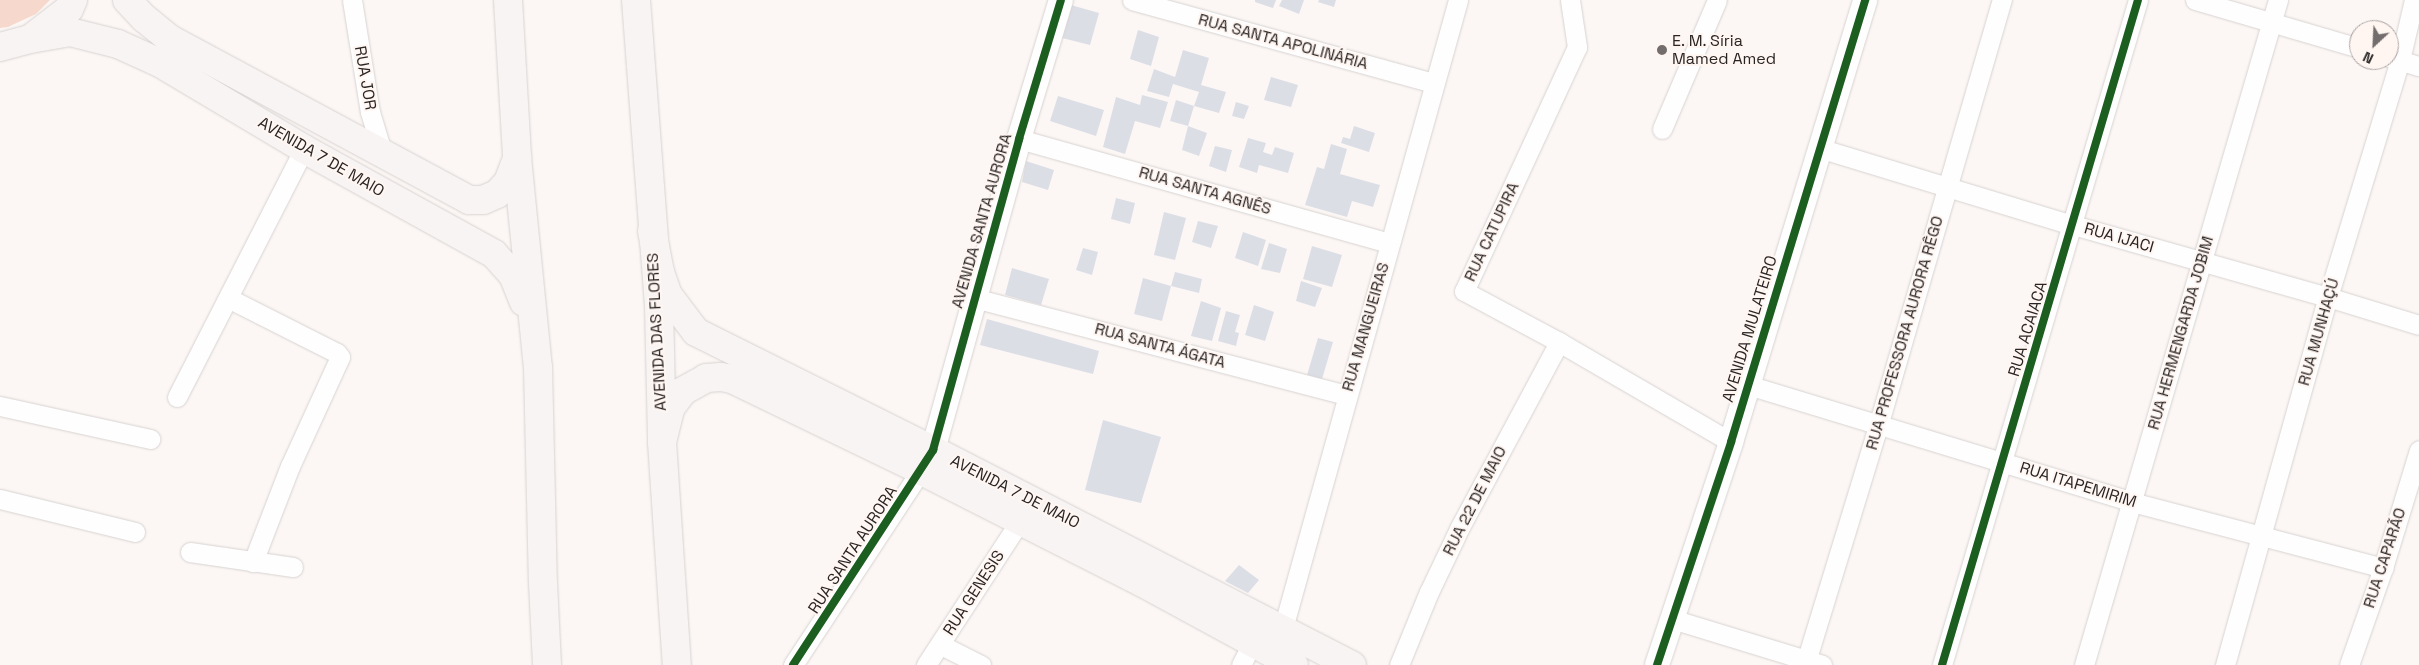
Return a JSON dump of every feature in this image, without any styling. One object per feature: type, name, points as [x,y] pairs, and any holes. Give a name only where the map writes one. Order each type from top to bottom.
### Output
[{"type":"main road","points":[[30,39],[69,9],[73,0]]},
{"type":"main road","name":"AVENIDA 7 DE MAIO","points":[[127,0],[144,18],[170,39],[469,200],[483,200],[497,194],[508,182],[517,158]]},
{"type":"main road","points":[[508,0],[517,158],[538,367],[543,583],[547,665]]},
{"type":"main road","name":"AVENIDA DAS FLORES","points":[[636,0],[659,306],[662,442],[677,665]]},
{"type":"main road","name":"AVENIDA 7 DE MAIO","points":[[0,47],[30,39],[70,32],[118,44],[160,63],[304,149],[494,254],[513,275],[520,290],[538,367]]},
{"type":"main road","name":"AVENIDA 7 DE MAIO","points":[[652,231],[660,272],[668,295],[696,332],[927,461],[1020,521],[1140,582],[1266,657]]},
{"type":"main road","name":"AVENIDA 7 DE MAIO","points":[[662,442],[668,415],[676,399],[694,383],[706,378],[721,377],[732,380],[927,461],[1283,629],[1352,665]]},
{"type":"street","name":"RUA JOR","points":[[352,0],[370,112],[383,155]]},
{"type":"street","name":"AVENIDA SANTA AURORA","points":[[927,461],[1019,139],[1061,0]]},
{"type":"street","name":"RUA SANTA APOLINÁRIA","points":[[1132,0],[1434,84]]},
{"type":"street","name":"RUA MANGUEIRAS","points":[[1266,657],[1283,629],[1458,0]]},
{"type":"street","name":"RUA CATUPIRA","points":[[1570,0],[1577,46],[1464,291],[1559,342],[1730,442]]},
{"type":"street","points":[[1662,129],[1717,0]]},
{"type":"street","name":"AVENIDA MULATEIRO","points":[[1657,665],[1748,385],[1865,0]]},
{"type":"street","name":"RUA PROFESSORA AURORA RÊGO","points":[[1811,663],[2002,0]]},
{"type":"street","name":"RUA ACAIACA","points":[[1942,665],[2138,0]]},
{"type":"street","points":[[2195,0],[2349,45]]},
{"type":"street","name":"RUA HERMENGARDA JOBIM","points":[[2084,665],[2278,0]]},
{"type":"street","name":"RUA MUNHAÇÚ","points":[[2399,44],[2414,0]]},
{"type":"street","points":[[2399,60],[2419,66]]},
{"type":"street","name":"RUA MUNHAÇÚ","points":[[2225,665],[2391,70]]},
{"type":"street","name":"RUA SANTA AGNÊS","points":[[1019,139],[1390,244]]},
{"type":"street","name":"RUA IJACI","points":[[1819,148],[2201,263],[2328,297],[2419,325]]},
{"type":"street","points":[[177,397],[304,149]]},
{"type":"street","points":[[228,298],[337,353],[340,357],[290,466],[254,562]]},
{"type":"street","name":"RUA SANTA ÁGATA","points":[[974,298],[1347,395]]},
{"type":"street","name":"RUA 22 DE MAIO","points":[[1400,665],[1429,592],[1460,527],[1559,342]]},
{"type":"street","name":"RUA ITAPEMIRIM","points":[[1748,385],[2132,502],[2383,568]]},
{"type":"street","points":[[0,406],[150,439]]},
{"type":"street","name":"RUA CAPARÃO","points":[[2348,665],[2383,568],[2419,450]]},
{"type":"street","name":"RUA SANTA AURORA","points":[[794,665],[927,461]]},
{"type":"street","points":[[0,499],[135,532]]},
{"type":"street","name":"RUA GENESIS","points":[[926,665],[941,645],[1020,521]]},
{"type":"street","points":[[190,552],[293,567]]},
{"type":"street","points":[[1672,619],[1811,663]]},
{"type":"street","points":[[941,645],[981,665]]},
{"type":"shaded area","points":[[0,0],[50,0],[36,14],[8,27],[0,28]]},
{"type":"building","points":[[1255,0],[1276,0],[1273,8],[1255,2]]},
{"type":"building","points":[[1282,0],[1304,0],[1299,14],[1279,6]]},
{"type":"building","points":[[1319,0],[1336,0],[1334,7],[1318,2]]},
{"type":"building","points":[[1071,5],[1099,13],[1090,45],[1062,38]]},
{"type":"building","points":[[1138,30],[1159,37],[1151,66],[1130,59]]},
{"type":"building","points":[[1183,50],[1209,58],[1201,85],[1226,92],[1219,113],[1194,106],[1199,92],[1173,84],[1169,97],[1147,91],[1154,69],[1175,77]]},
{"type":"building","points":[[1271,77],[1298,85],[1291,107],[1264,100]]},
{"type":"building","points":[[1142,95],[1168,102],[1160,128],[1135,121],[1125,154],[1103,147],[1116,97],[1140,105]]},
{"type":"building","points":[[1058,96],[1104,110],[1096,136],[1050,121]]},
{"type":"building","points":[[1176,100],[1194,106],[1188,126],[1170,121]]},
{"type":"building","points":[[1236,102],[1249,106],[1244,119],[1232,116]]},
{"type":"building","points":[[1188,126],[1207,133],[1199,156],[1182,150]]},
{"type":"building","points":[[1354,126],[1375,133],[1369,152],[1341,143],[1343,137],[1350,139]]},
{"type":"building","points":[[1248,138],[1266,143],[1263,152],[1272,155],[1275,147],[1294,153],[1288,173],[1259,165],[1257,173],[1239,167]]},
{"type":"building","points":[[1331,144],[1347,149],[1340,174],[1380,185],[1373,207],[1352,201],[1347,217],[1305,205],[1317,167],[1324,169]]},
{"type":"building","points":[[1215,146],[1232,150],[1226,172],[1209,166]]},
{"type":"building","points":[[1026,161],[1054,170],[1048,190],[1022,182]]},
{"type":"building","points":[[1116,198],[1135,203],[1130,224],[1111,219]]},
{"type":"building","points":[[1164,212],[1186,218],[1175,260],[1154,255]]},
{"type":"building","points":[[1198,221],[1218,226],[1211,248],[1192,242]]},
{"type":"building","points":[[1243,232],[1266,240],[1258,266],[1235,258]]},
{"type":"building","points":[[1269,243],[1287,249],[1280,273],[1261,269]]},
{"type":"building","points":[[1312,246],[1342,255],[1332,287],[1303,279]]},
{"type":"building","points":[[1083,248],[1098,252],[1092,275],[1076,270]]},
{"type":"building","points":[[1012,268],[1049,279],[1041,305],[1005,295]]},
{"type":"building","points":[[1175,272],[1202,279],[1199,293],[1171,286]]},
{"type":"building","points":[[1143,278],[1171,286],[1162,321],[1134,314]]},
{"type":"building","points":[[1301,281],[1322,288],[1315,307],[1296,301]]},
{"type":"building","points":[[1201,301],[1221,308],[1212,341],[1191,336]]},
{"type":"building","points":[[1254,305],[1274,312],[1265,341],[1245,335]]},
{"type":"building","points":[[1226,311],[1240,315],[1235,332],[1239,333],[1236,346],[1218,341]]},
{"type":"building","points":[[987,319],[1099,351],[1093,374],[980,345]]},
{"type":"building","points":[[1318,338],[1333,342],[1322,379],[1307,375]]},
{"type":"building","points":[[1103,420],[1161,437],[1141,503],[1085,490]]},
{"type":"building","points":[[1239,565],[1259,580],[1248,593],[1225,581]]},
{"type":"cycle path","points":[[793,665],[933,450],[1019,139],[1061,0]]},
{"type":"cycle path","points":[[1657,665],[1731,442],[1865,0]]},
{"type":"cycle path","points":[[1942,665],[2138,0]]},
{"type":"place","name":"E. M. Síria Mamed Amed","points":[[1662,50]]}]
